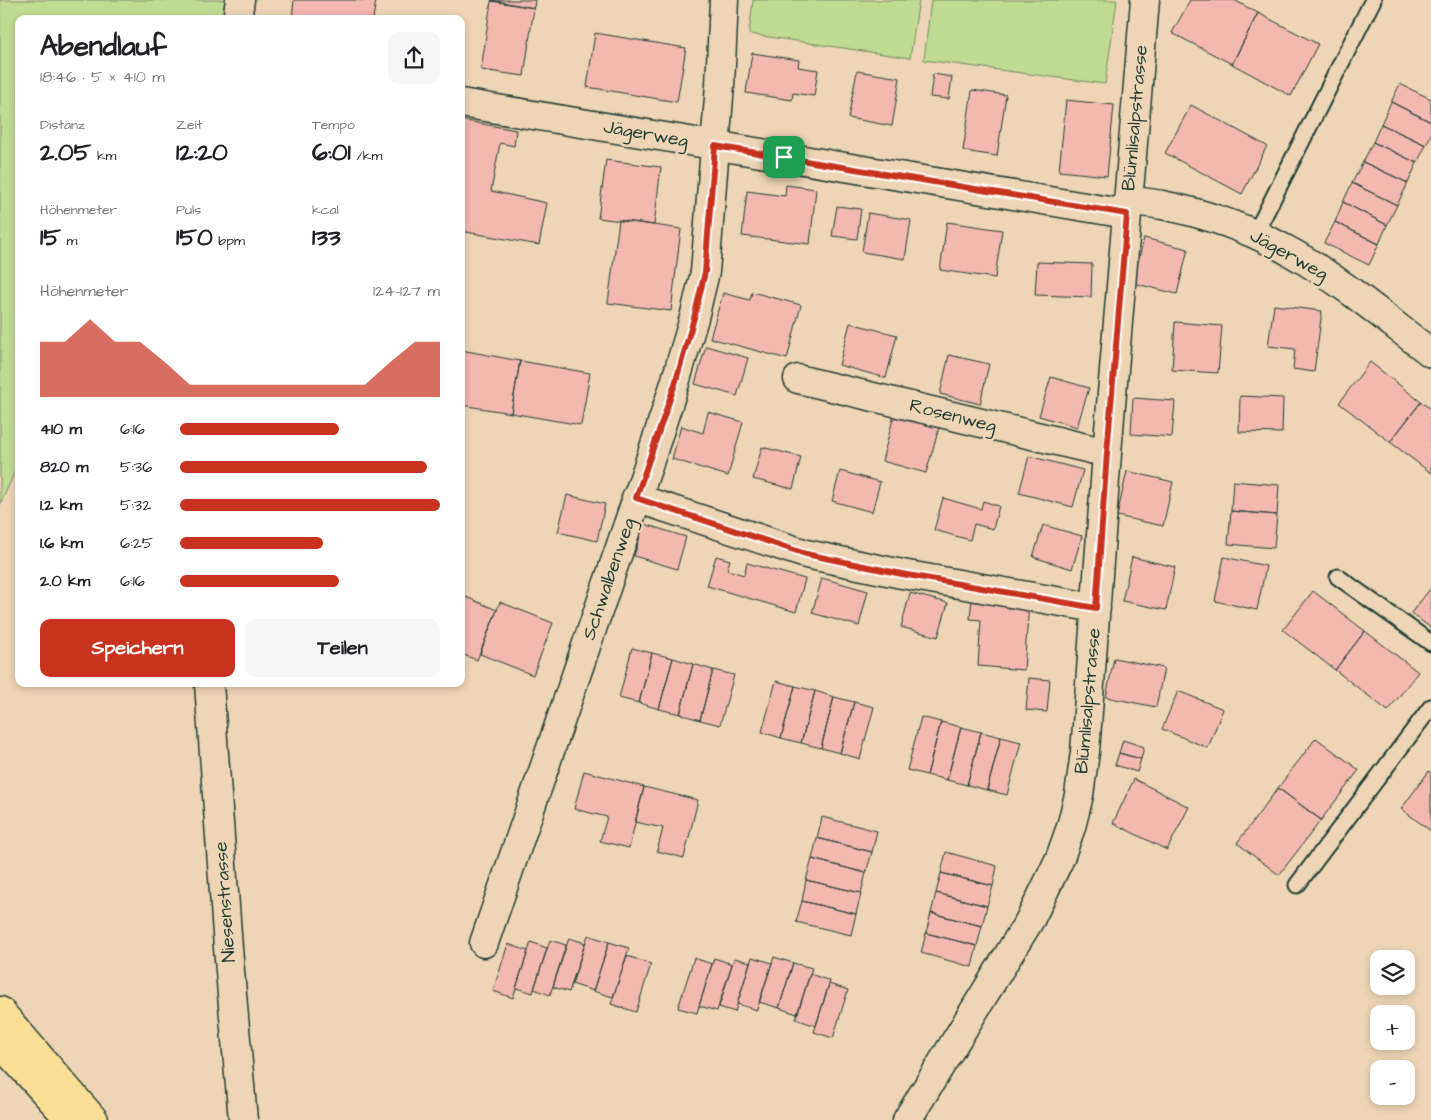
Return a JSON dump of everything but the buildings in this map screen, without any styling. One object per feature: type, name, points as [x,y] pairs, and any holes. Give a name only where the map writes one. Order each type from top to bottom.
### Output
[{"type":"highway","points":[[0,1010],[94,1120]]},
{"type":"highway","points":[[0,1043],[71,1120]]},
{"type":"street","points":[[238,15],[240,0]]},
{"type":"street","name":"Schwalbenweg","points":[[484,943],[675,384],[694,318],[705,272],[720,86],[724,0]]},
{"type":"street","name":"Blümlisalpstrasse","points":[[907,1120],[1031,918],[1060,858],[1071,827],[1079,795],[1085,752],[1107,453],[1145,0]]},
{"type":"street","name":"Jägerweg","points":[[465,104],[715,146],[1127,207],[1162,205],[1215,219],[1255,234],[1294,254],[1332,278],[1431,353]]},
{"type":"street","name":"Rosenweg","points":[[798,379],[1107,453]]},
{"type":"street","points":[[636,498],[806,554],[902,574],[1096,608]]},
{"type":"street","name":"Niesenstrasse","points":[[208,687],[243,1120]]},
{"type":"lane","points":[[1255,234],[1373,0]]},
{"type":"lane","points":[[1338,577],[1431,643]]},
{"type":"lane","points":[[1297,884],[1426,725],[1431,707]]},
{"type":"green space","points":[[0,0],[234,0],[232,15],[15,15],[15,471],[0,505]]},
{"type":"green space","points":[[753,0],[919,0],[910,58],[749,34]]},
{"type":"green space","points":[[931,0],[1117,0],[1105,84],[924,60]]},
{"type":"route","points":[[715,146],[784,157],[1127,214],[1096,608],[902,574],[806,554],[636,498],[675,384],[705,272],[715,146]]}]
